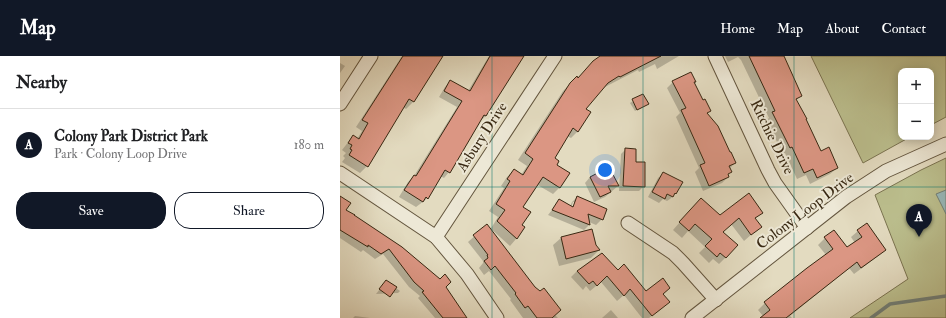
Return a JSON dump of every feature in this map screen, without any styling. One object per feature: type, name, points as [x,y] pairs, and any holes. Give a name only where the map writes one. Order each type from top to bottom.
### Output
[{"type":"street","points":[[340,104],[371,56]]},
{"type":"street","name":"Asbury Drive","points":[[436,237],[555,56]]},
{"type":"street","name":"Ritchie Drive","points":[[715,56],[775,183],[808,228]]},
{"type":"street","name":"Colony Loop Drive","points":[[692,318],[846,198],[886,172],[946,144]]},
{"type":"street","points":[[340,173],[436,237],[467,274],[497,318]]},
{"type":"street","points":[[628,223],[673,253],[716,300]]},
{"type":"green space","points":[[811,56],[946,56],[946,117],[934,123],[934,68],[898,68],[898,140],[905,140],[863,163]]},
{"type":"green space","points":[[946,158],[946,318],[850,318],[908,279],[875,195]]},
{"type":"water","points":[[946,190],[946,214],[936,194]]},
{"type":"building","points":[[403,56],[443,56],[414,102],[409,99],[368,167],[349,155],[352,150],[350,149],[352,145],[348,143],[353,135],[359,139],[368,123],[362,120]]},
{"type":"building","points":[[490,56],[524,56],[486,116],[484,115],[450,173],[445,170],[428,199],[426,197],[423,202],[404,190],[414,175],[416,176],[462,101],[444,91],[450,80],[470,91]]},
{"type":"building","points":[[600,56],[661,56],[620,77],[619,76],[608,83],[586,109],[591,112],[578,132],[573,128],[555,158],[559,161],[557,165],[570,173],[560,188],[543,177],[523,207],[531,212],[522,225],[525,227],[517,239],[497,221],[505,210],[496,204],[510,181],[507,179],[514,169],[523,175],[533,159],[525,153],[570,83],[577,76],[578,78],[593,61]]},
{"type":"building","points":[[749,56],[784,56],[802,96],[796,99],[807,119],[821,151],[829,147],[838,168],[817,178],[813,169],[804,173],[792,147],[790,148],[772,112],[775,111]]},
{"type":"building","points":[[691,72],[703,100],[705,99],[711,111],[707,113],[718,126],[736,163],[729,166],[732,172],[728,174],[729,177],[709,186],[700,165],[705,163],[681,110],[686,108],[672,81]]},
{"type":"building","points":[[643,94],[649,104],[637,110],[632,99]]},
{"type":"building","points":[[625,148],[636,149],[636,162],[645,162],[645,187],[623,186]]},
{"type":"building","points":[[609,167],[619,186],[608,186],[611,192],[600,197],[590,177]]},
{"type":"building","points":[[663,172],[683,182],[673,197],[667,194],[665,199],[652,192]]},
{"type":"building","points":[[749,193],[763,213],[755,218],[762,227],[751,235],[739,218],[723,232],[738,245],[726,258],[720,253],[717,257],[705,246],[712,239],[695,224],[689,231],[679,222],[701,198],[720,215]]},
{"type":"building","points":[[340,196],[351,203],[346,210],[402,247],[440,279],[445,274],[451,282],[446,287],[467,318],[443,318],[422,292],[424,291],[414,282],[389,249],[381,254],[340,230]]},
{"type":"building","points":[[577,196],[607,209],[603,220],[588,214],[590,225],[552,210],[559,199],[573,207]]},
{"type":"building","points":[[867,223],[886,250],[861,268],[857,262],[786,318],[760,318],[770,310],[764,302],[833,249],[824,237],[834,230],[847,247],[862,237],[857,230]]},
{"type":"building","points":[[487,224],[535,287],[540,291],[544,288],[561,310],[552,318],[537,318],[528,306],[525,308],[515,294],[516,293],[495,266],[491,270],[484,261],[488,258],[488,255],[473,235]]},
{"type":"building","points":[[592,229],[596,245],[600,250],[566,259],[561,237]]},
{"type":"building","points":[[602,253],[618,270],[624,264],[646,291],[663,278],[670,288],[663,294],[670,302],[652,316],[630,289],[624,296],[607,276],[597,286],[593,281],[589,284],[577,271]]},
{"type":"building","points":[[386,280],[397,287],[390,297],[379,289]]},
{"type":"waterway","points":[[871,318],[890,304],[946,296]]},
{"type":"place","name":"Colony Park District Park","points":[[919,237]]}]
